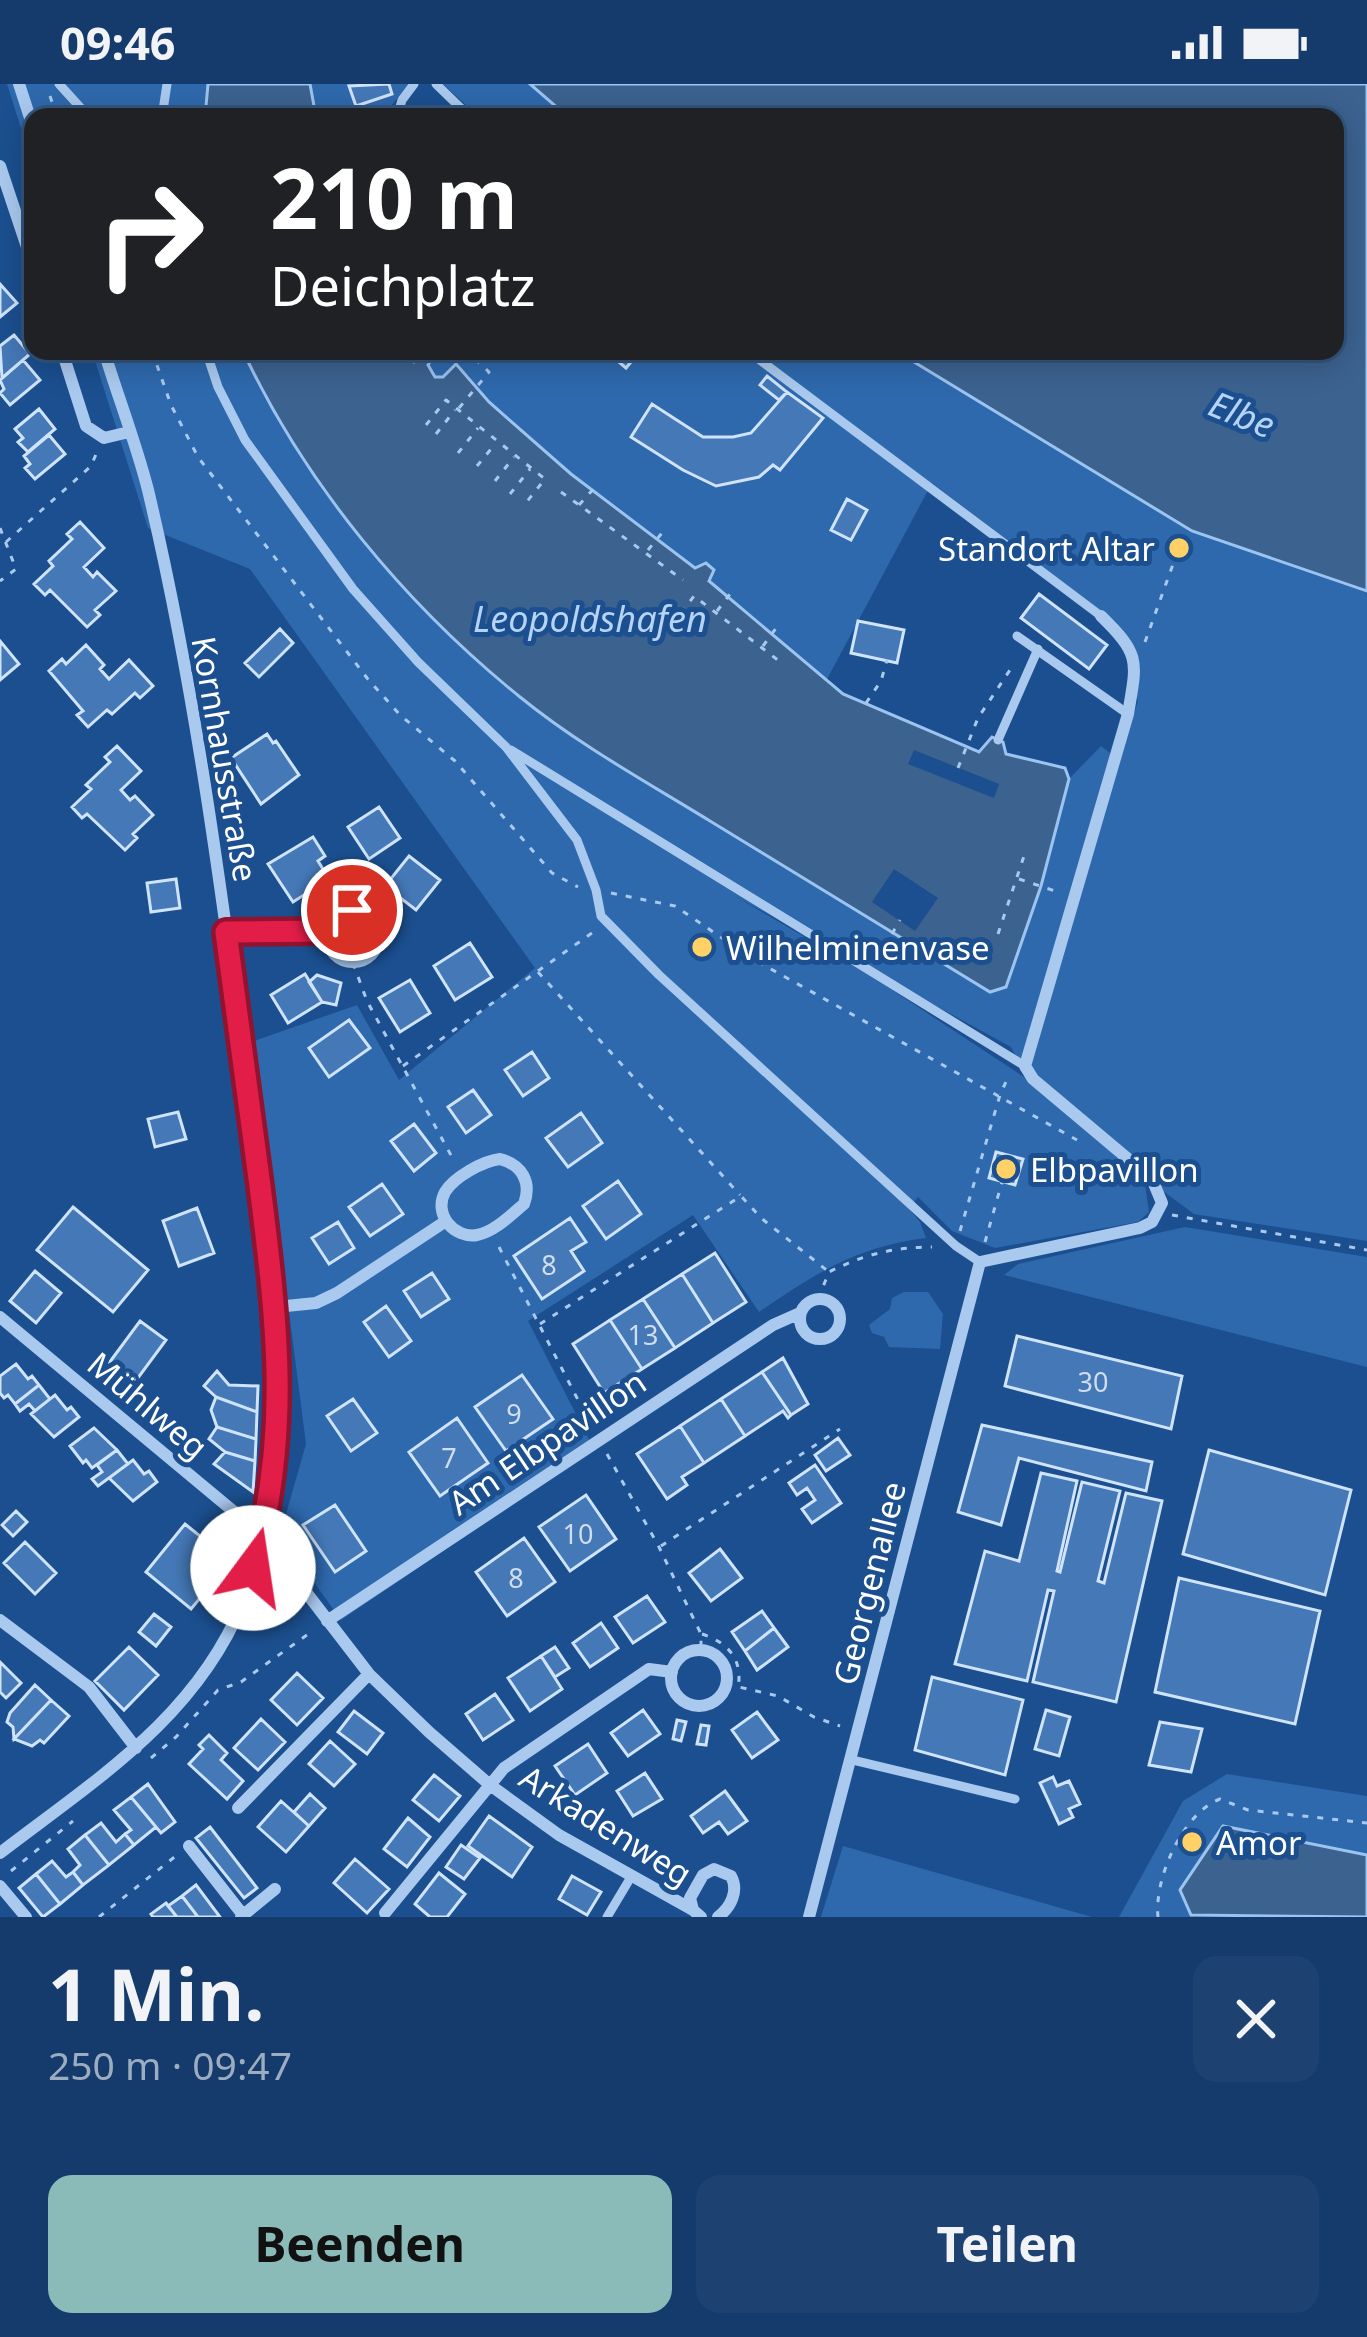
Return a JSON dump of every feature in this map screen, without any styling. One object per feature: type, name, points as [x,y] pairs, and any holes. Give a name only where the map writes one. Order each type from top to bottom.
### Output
[{"type":"street","points":[[0,166],[24,238]]},
{"type":"street","points":[[65,360],[86,426],[104,438],[129,432]]},
{"type":"street","name":"Kornhausstraße","points":[[0,1852],[136,1748],[176,1712],[209,1666],[243,1602],[262,1535],[280,1416],[276,1307],[196,728],[147,487],[107,360]]},
{"type":"street","points":[[980,1262],[1140,1228],[1152,1222],[1162,1203],[1151,1179],[1019,1067],[1128,714],[1137,664],[1122,637],[1101,616]]},
{"type":"street","points":[[348,910],[373,918],[380,934],[375,951],[353,962],[331,951],[327,931],[333,919],[348,910]]},
{"type":"street","points":[[226,932],[327,931]]},
{"type":"street","points":[[490,1160],[510,1162],[524,1175],[524,1204],[488,1230],[464,1235],[446,1221],[443,1197],[463,1177],[490,1160]]},
{"type":"street","points":[[276,1307],[316,1303],[337,1293],[446,1221]]},
{"type":"street","name":"Georgenallee","points":[[809,1917],[980,1262]]},
{"type":"street","points":[[800,1313],[801,1327],[810,1337],[823,1340],[835,1333],[840,1320],[836,1307],[818,1299]]},
{"type":"street","name":"Am Elbpavillon","points":[[326,1621],[818,1299]]},
{"type":"street","name":"Mühlweg","points":[[0,1317],[262,1535]]},
{"type":"street","name":"Arkadenweg","points":[[262,1535],[369,1674],[490,1785],[559,1835],[697,1914]]},
{"type":"street","points":[[0,1620],[89,1687],[136,1748]]},
{"type":"street","points":[[701,1650],[724,1665],[732,1687],[716,1700],[691,1704],[676,1694],[672,1672],[683,1655],[701,1650]]},
{"type":"street","points":[[490,1785],[504,1768],[649,1669],[672,1672]]},
{"type":"street","points":[[238,1808],[369,1674]]},
{"type":"street","name":"Arkadenweg","points":[[385,1913],[490,1785]]},
{"type":"street","points":[[189,1846],[242,1916],[275,1888]]},
{"type":"street","name":"Arkadenweg","points":[[697,1914],[691,1898],[703,1875],[721,1870],[731,1876],[735,1888],[733,1899],[718,1917]]},
{"type":"street","points":[[0,1883],[26,1917]]},
{"type":"lane","points":[[59,84],[81,108]]},
{"type":"lane","points":[[436,84],[461,108]]},
{"type":"lane","points":[[209,360],[245,440],[353,589],[418,662],[506,747],[577,840],[601,916],[659,975],[956,1246],[980,1262]]},
{"type":"lane","points":[[760,360],[1101,616]]},
{"type":"lane","points":[[998,740],[1028,643],[1128,714]]},
{"type":"lane","points":[[506,747],[1019,1067]]},
{"type":"lane","points":[[853,1760],[1015,1798]]},
{"type":"lane","points":[[607,1917],[631,1877]]},
{"type":"path","points":[[155,360],[170,406],[199,457],[367,679],[454,761],[552,873],[572,886],[675,907],[753,959],[1090,1148]]},
{"type":"path","points":[[413,363],[416,360]]},
{"type":"path","points":[[436,434],[489,372],[475,360]]},
{"type":"path","points":[[426,425],[446,400],[545,479],[525,504]]},
{"type":"path","points":[[458,452],[479,427]]},
{"type":"path","points":[[6,542],[91,466],[104,438]]},
{"type":"path","points":[[478,466],[497,441]]},
{"type":"path","points":[[495,481],[515,456]]},
{"type":"path","points":[[510,494],[531,468]]},
{"type":"path","points":[[579,505],[597,484]]},
{"type":"path","points":[[561,491],[683,580]]},
{"type":"path","points":[[0,528],[16,568],[0,581]]},
{"type":"path","points":[[1137,664],[1185,531]]},
{"type":"path","points":[[646,553],[662,533]]},
{"type":"path","points":[[716,612],[733,590]]},
{"type":"path","points":[[681,613],[694,596],[783,664]]},
{"type":"path","points":[[761,647],[779,624]]},
{"type":"path","points":[[958,768],[978,718],[1028,643]]},
{"type":"path","points":[[866,703],[881,681],[886,661]]},
{"type":"path","points":[[998,934],[1026,850]]},
{"type":"path","points":[[1017,878],[1041,886]]},
{"type":"path","points":[[403,1066],[585,941],[601,916]]},
{"type":"path","points":[[870,972],[899,920]]},
{"type":"path","points":[[353,962],[367,1000],[463,1177]]},
{"type":"path","points":[[538,972],[761,1218],[829,1272]]},
{"type":"path","points":[[818,1299],[829,1272],[880,1250],[956,1246],[1000,1095],[1019,1067]]},
{"type":"path","points":[[980,1262],[1002,1182]]},
{"type":"path","points":[[539,1325],[741,1196]]},
{"type":"path","points":[[1158,1212],[1367,1250]]},
{"type":"path","points":[[488,1230],[659,1547],[701,1634],[701,1650]]},
{"type":"path","points":[[659,1547],[840,1429]]},
{"type":"path","points":[[141,1766],[176,1738],[218,1690],[241,1682],[326,1621]]},
{"type":"path","points":[[701,1634],[719,1640],[732,1652],[741,1670],[732,1687],[778,1696],[814,1718],[859,1732]]},
{"type":"path","points":[[1158,1917],[1168,1860],[1184,1838],[1189,1820],[1208,1804],[1220,1799],[1248,1810],[1367,1823]]},
{"type":"path","points":[[0,1883],[88,1809]]},
{"type":"path","points":[[99,1917],[189,1846]]},
{"type":"shaded area","points":[[7,84],[208,84],[206,108],[24,108],[24,138]]},
{"type":"shaded area","points":[[310,84],[409,84],[389,108],[314,108]]},
{"type":"shaded area","points":[[443,84],[530,84],[558,108],[469,108]]},
{"type":"shaded area","points":[[95,360],[248,360],[271,406],[331,498],[422,607],[482,664],[585,745],[695,812],[1041,886],[1069,779],[1101,746],[1119,760],[1138,701],[1116,622],[932,483],[826,681],[709,581],[714,570],[706,563],[695,568],[575,478],[491,403],[467,374],[435,377],[428,365],[431,360],[616,360],[626,368],[633,360],[911,360],[1192,531],[1367,591],[1367,1241],[1194,1214],[1144,1177],[1149,1212],[1138,1222],[995,1248],[952,1231],[918,1197],[909,1209],[926,1238],[878,1248],[838,1264],[759,1312],[693,1215],[528,1321],[594,1449],[341,1620],[280,1535],[306,1444],[254,1041],[357,1005],[399,1080],[535,968],[250,569],[148,528]],"holes":[[[733,895],[1011,1047],[1027,1079],[868,974]]]},
{"type":"shaded area","points":[[1185,1227],[1367,1257],[1367,1367],[1004,1275],[1018,1264]]},
{"type":"shaded area","points":[[904,1292],[928,1292],[943,1314],[940,1349],[889,1347],[884,1337],[872,1333],[869,1325],[890,1309],[892,1298]]},
{"type":"shaded area","points":[[1227,1774],[1367,1796],[1367,1855],[1223,1826],[1191,1915],[1195,1917],[1119,1917],[1183,1801]]},
{"type":"shaded area","points":[[843,1846],[1092,1917],[821,1917]]},
{"type":"water","points":[[208,84],[310,84],[314,108],[206,108]]},
{"type":"water","name":"Elbe","points":[[530,84],[1367,84],[1367,591],[1192,531],[911,360],[1344,360],[1344,108],[558,108]]},
{"type":"water","name":"Leopoldshafen","points":[[248,360],[431,360],[428,365],[435,377],[443,377],[456,364],[489,402],[571,474],[695,568],[706,563],[714,570],[709,581],[843,694],[979,752],[992,737],[1003,742],[1006,754],[1065,768],[1069,779],[1041,886],[1006,987],[990,992],[613,762],[520,697],[437,623],[362,539],[296,448]]},
{"type":"water","points":[[1223,1826],[1367,1855],[1367,1917],[1191,1915],[1180,1890]]},
{"type":"pier","points":[[914,750],[999,784],[994,798],[908,764]]},
{"type":"pier","points":[[894,869],[938,898],[915,931],[872,902]]},
{"type":"building","points":[[389,84],[392,94],[356,106],[349,86]]},
{"type":"building","points":[[0,284],[17,303],[0,317]]},
{"type":"building","points":[[14,335],[24,347],[24,359],[2,378],[0,346]]},
{"type":"building","points":[[23,360],[40,380],[10,405],[0,393],[4,389],[0,380]]},
{"type":"building","points":[[767,376],[787,392],[779,400],[760,385]]},
{"type":"building","points":[[787,392],[823,418],[780,470],[773,465],[759,477],[716,486],[631,437],[652,404],[703,437],[751,433]]},
{"type":"building","points":[[39,409],[55,429],[28,452],[18,442],[23,438],[15,429]]},
{"type":"building","points":[[49,435],[65,454],[35,479],[25,468],[30,464],[24,456]]},
{"type":"building","points":[[847,499],[867,510],[851,540],[831,530]]},
{"type":"building","points":[[80,522],[104,548],[84,567],[93,577],[97,572],[116,591],[95,610],[100,615],[87,627],[50,590],[45,595],[34,584],[53,566],[49,561],[72,539],[67,534]]},
{"type":"building","points":[[1039,594],[1107,645],[1089,669],[1021,618]]},
{"type":"building","points":[[858,621],[904,630],[897,663],[851,653]]},
{"type":"building","points":[[280,629],[293,643],[259,677],[245,663]]},
{"type":"building","points":[[0,641],[19,664],[0,680]]},
{"type":"building","points":[[86,645],[104,665],[100,669],[109,679],[129,660],[153,686],[140,698],[135,693],[112,714],[107,710],[88,727],[77,715],[83,711],[49,671],[62,659],[66,664]]},
{"type":"building","points":[[267,734],[299,775],[261,804],[231,758]]},
{"type":"building","points":[[117,746],[141,771],[121,790],[130,800],[135,796],[153,815],[133,834],[137,838],[125,850],[87,814],[82,818],[72,807],[91,789],[86,785],[110,762],[105,757]]},
{"type":"building","points":[[379,807],[400,838],[369,859],[348,827]]},
{"type":"building","points":[[313,837],[325,856],[318,861],[329,879],[293,902],[268,864]]},
{"type":"building","points":[[409,856],[440,880],[416,910],[385,886]]},
{"type":"building","points":[[176,879],[180,908],[151,912],[147,883]]},
{"type":"building","points":[[470,943],[492,977],[455,1000],[434,966]]},
{"type":"building","points":[[305,974],[322,1002],[288,1023],[271,995]]},
{"type":"building","points":[[317,975],[341,983],[336,1005],[322,1002],[309,982]]},
{"type":"building","points":[[410,980],[430,1013],[400,1032],[379,998]]},
{"type":"building","points":[[349,1020],[370,1048],[329,1077],[309,1048]]},
{"type":"building","points":[[532,1052],[549,1078],[523,1096],[505,1070]]},
{"type":"building","points":[[473,1090],[491,1115],[466,1133],[448,1107]]},
{"type":"building","points":[[178,1112],[186,1139],[155,1147],[148,1119]]},
{"type":"building","points":[[581,1113],[602,1143],[568,1167],[546,1138]]},
{"type":"building","points":[[414,1124],[436,1153],[414,1171],[391,1141]]},
{"type":"building","name":"Elbpavillon","points":[[996,1152],[1023,1159],[1015,1185],[989,1178]]},
{"type":"building","points":[[618,1181],[641,1214],[606,1239],[583,1206]]},
{"type":"building","points":[[382,1184],[403,1214],[370,1236],[349,1207]]},
{"type":"building","points":[[73,1207],[148,1270],[113,1312],[37,1250]]},
{"type":"building","points":[[197,1208],[214,1253],[179,1266],[163,1221]]},
{"type":"building","points":[[570,1218],[586,1242],[571,1251],[584,1271],[542,1299],[514,1256]]},
{"type":"building","points":[[338,1222],[354,1248],[329,1264],[312,1238]]},
{"type":"building","points":[[715,1253],[746,1302],[713,1323],[682,1274]]},
{"type":"building","points":[[35,1271],[61,1293],[36,1323],[10,1301]]},
{"type":"building","points":[[432,1273],[449,1299],[421,1317],[404,1291]]},
{"type":"building","points":[[682,1274],[713,1323],[675,1348],[643,1299]]},
{"type":"building","points":[[643,1299],[675,1348],[642,1369],[610,1320]]},
{"type":"building","points":[[386,1306],[411,1341],[389,1357],[364,1322]]},
{"type":"building","points":[[610,1320],[642,1369],[604,1393],[573,1344]]},
{"type":"building","points":[[140,1321],[166,1340],[135,1382],[109,1363]]},
{"type":"building","points":[[1017,1336],[1182,1376],[1171,1429],[1005,1386]]},
{"type":"building","points":[[783,1358],[808,1404],[791,1415],[762,1372]]},
{"type":"building","points":[[16,1364],[39,1385],[15,1404],[0,1393],[0,1376]]},
{"type":"building","points":[[217,1371],[229,1385],[258,1386],[257,1412],[216,1397],[204,1386]]},
{"type":"building","points":[[762,1372],[791,1415],[788,1418],[783,1411],[745,1436],[721,1399]]},
{"type":"building","points":[[522,1375],[553,1419],[506,1451],[475,1407]]},
{"type":"building","points":[[39,1385],[50,1399],[35,1411],[29,1404],[20,1411],[15,1404]]},
{"type":"building","points":[[55,1395],[79,1417],[54,1437],[31,1414]]},
{"type":"building","points":[[216,1397],[257,1412],[256,1439],[217,1427],[211,1410]]},
{"type":"building","points":[[353,1399],[377,1433],[351,1451],[327,1416]]},
{"type":"building","points":[[721,1399],[745,1436],[704,1463],[680,1426]]},
{"type":"building","points":[[457,1418],[488,1463],[440,1496],[409,1452]]},
{"type":"building","points":[[982,1425],[1152,1462],[1146,1491],[1019,1458],[1001,1525],[958,1512]]},
{"type":"building","points":[[680,1426],[704,1463],[682,1477],[687,1485],[667,1499],[637,1454]]},
{"type":"building","points":[[217,1427],[256,1439],[255,1461],[225,1452],[209,1439]]},
{"type":"building","points":[[94,1428],[117,1450],[92,1468],[70,1446]]},
{"type":"building","points":[[838,1438],[850,1455],[826,1471],[815,1455]]},
{"type":"building","points":[[117,1450],[128,1464],[98,1486],[92,1479],[102,1472],[97,1465]]},
{"type":"building","points":[[1209,1450],[1351,1490],[1325,1595],[1183,1554]]},
{"type":"building","points":[[225,1452],[255,1461],[253,1492],[214,1464]]},
{"type":"building","points":[[133,1460],[157,1482],[133,1501],[109,1478]]},
{"type":"building","points":[[815,1465],[841,1503],[812,1523],[802,1509],[815,1500],[807,1488],[797,1495],[789,1483]]},
{"type":"building","points":[[1041,1473],[1077,1481],[1060,1572],[1082,1482],[1120,1491],[1098,1581],[1104,1583],[1126,1493],[1162,1501],[1116,1702],[1033,1682],[1054,1591],[1048,1590],[1027,1681],[955,1664],[985,1551],[1019,1561]]},
{"type":"building","points":[[586,1495],[616,1539],[570,1571],[539,1527]]},
{"type":"building","points":[[335,1505],[366,1551],[335,1572],[303,1525]]},
{"type":"building","points":[[16,1511],[27,1522],[13,1536],[2,1525]]},
{"type":"building","points":[[185,1524],[231,1561],[191,1609],[146,1572]]},
{"type":"building","points":[[524,1538],[555,1582],[507,1616],[476,1572]]},
{"type":"building","points":[[25,1542],[56,1573],[35,1594],[4,1563]]},
{"type":"building","points":[[720,1549],[742,1578],[711,1601],[689,1573]]},
{"type":"building","points":[[1179,1578],[1320,1611],[1295,1724],[1155,1692]]},
{"type":"building","points":[[647,1596],[665,1622],[633,1643],[615,1617]]},
{"type":"building","points":[[762,1611],[774,1628],[745,1651],[732,1632]]},
{"type":"building","points":[[154,1614],[171,1627],[156,1646],[139,1632]]},
{"type":"building","points":[[601,1623],[618,1648],[590,1667],[573,1643]]},
{"type":"building","points":[[774,1628],[788,1647],[757,1670],[745,1651]]},
{"type":"building","points":[[129,1647],[158,1675],[124,1710],[95,1681]]},
{"type":"building","points":[[555,1647],[569,1668],[555,1677],[541,1656]]},
{"type":"building","points":[[541,1656],[562,1689],[530,1711],[508,1678]]},
{"type":"building","points":[[0,1662],[21,1683],[6,1698],[0,1692]]},
{"type":"building","points":[[297,1673],[323,1698],[297,1725],[271,1700]]},
{"type":"building","points":[[932,1677],[1023,1700],[1005,1775],[915,1750]]},
{"type":"building","points":[[35,1685],[51,1700],[14,1739],[13,1727],[7,1722],[10,1713]]},
{"type":"building","points":[[495,1694],[513,1720],[483,1740],[466,1714]]},
{"type":"building","points":[[51,1700],[69,1716],[44,1743],[40,1740],[32,1746],[14,1739]]},
{"type":"building","points":[[643,1710],[660,1734],[628,1756],[611,1733]]},
{"type":"building","points":[[1046,1710],[1070,1717],[1059,1756],[1035,1749]]},
{"type":"building","points":[[354,1711],[383,1733],[367,1754],[338,1732]]},
{"type":"building","points":[[757,1712],[778,1740],[752,1758],[732,1730]]},
{"type":"building","points":[[261,1719],[285,1742],[258,1770],[234,1748]]},
{"type":"building","points":[[677,1720],[686,1722],[681,1741],[673,1739]]},
{"type":"building","points":[[1160,1722],[1202,1729],[1191,1772],[1149,1765]]},
{"type":"building","points":[[701,1725],[709,1726],[706,1745],[697,1744]]},
{"type":"building","points":[[209,1735],[227,1753],[221,1760],[243,1781],[227,1799],[189,1764]]},
{"type":"building","points":[[330,1741],[355,1764],[334,1786],[309,1764]]},
{"type":"building","points":[[588,1744],[607,1773],[575,1795],[555,1766]]},
{"type":"building","points":[[645,1773],[662,1799],[633,1816],[617,1791]]},
{"type":"building","points":[[434,1775],[460,1796],[439,1821],[413,1800]]},
{"type":"building","points":[[1053,1777],[1057,1786],[1069,1781],[1080,1804],[1069,1809],[1073,1817],[1059,1824],[1040,1783]]},
{"type":"building","points":[[148,1784],[175,1822],[161,1833],[131,1797]]},
{"type":"building","points":[[725,1791],[747,1821],[728,1834],[719,1822],[703,1833],[691,1816]]},
{"type":"building","points":[[310,1794],[325,1808],[309,1826],[294,1812]]},
{"type":"building","points":[[131,1797],[156,1827],[134,1845],[125,1834],[131,1830],[114,1810]]},
{"type":"building","points":[[281,1801],[309,1826],[286,1852],[258,1827]]},
{"type":"building","points":[[489,1816],[532,1847],[512,1877],[468,1846]]},
{"type":"building","points":[[408,1818],[430,1837],[407,1867],[384,1849]]},
{"type":"building","points":[[101,1823],[116,1842],[125,1834],[134,1845],[109,1865],[85,1835]]},
{"type":"building","points":[[210,1827],[257,1888],[244,1898],[196,1838]]},
{"type":"building","points":[[85,1835],[109,1865],[83,1885],[73,1872],[80,1865],[68,1849]]},
{"type":"building","points":[[461,1845],[480,1858],[464,1879],[446,1867]]},
{"type":"building","points":[[355,1859],[389,1889],[367,1913],[334,1883]]},
{"type":"building","points":[[52,1861],[66,1877],[73,1872],[83,1885],[60,1904],[36,1874]]},
{"type":"building","points":[[439,1873],[465,1894],[447,1917],[430,1917],[415,1904]]},
{"type":"building","points":[[36,1874],[60,1904],[43,1917],[19,1888]]},
{"type":"building","points":[[572,1876],[601,1892],[587,1915],[559,1899]]},
{"type":"building","points":[[196,1885],[220,1917],[198,1917],[182,1896]]},
{"type":"building","points":[[182,1896],[198,1917],[177,1917],[168,1906]]},
{"type":"building","points":[[166,1903],[177,1917],[153,1917],[151,1914]]},
{"type":"place","name":"Standort Altar","points":[[1179,548]]},
{"type":"place","name":"Wilhelminenvase","points":[[702,947]]},
{"type":"place","name":"Elbpavillon","points":[[1006,1169]]},
{"type":"place","name":"Amor","points":[[1192,1842]]},
{"type":"route","points":[[253,1568],[280,1416],[276,1307],[226,932],[327,931],[340,913],[352,910]]}]
